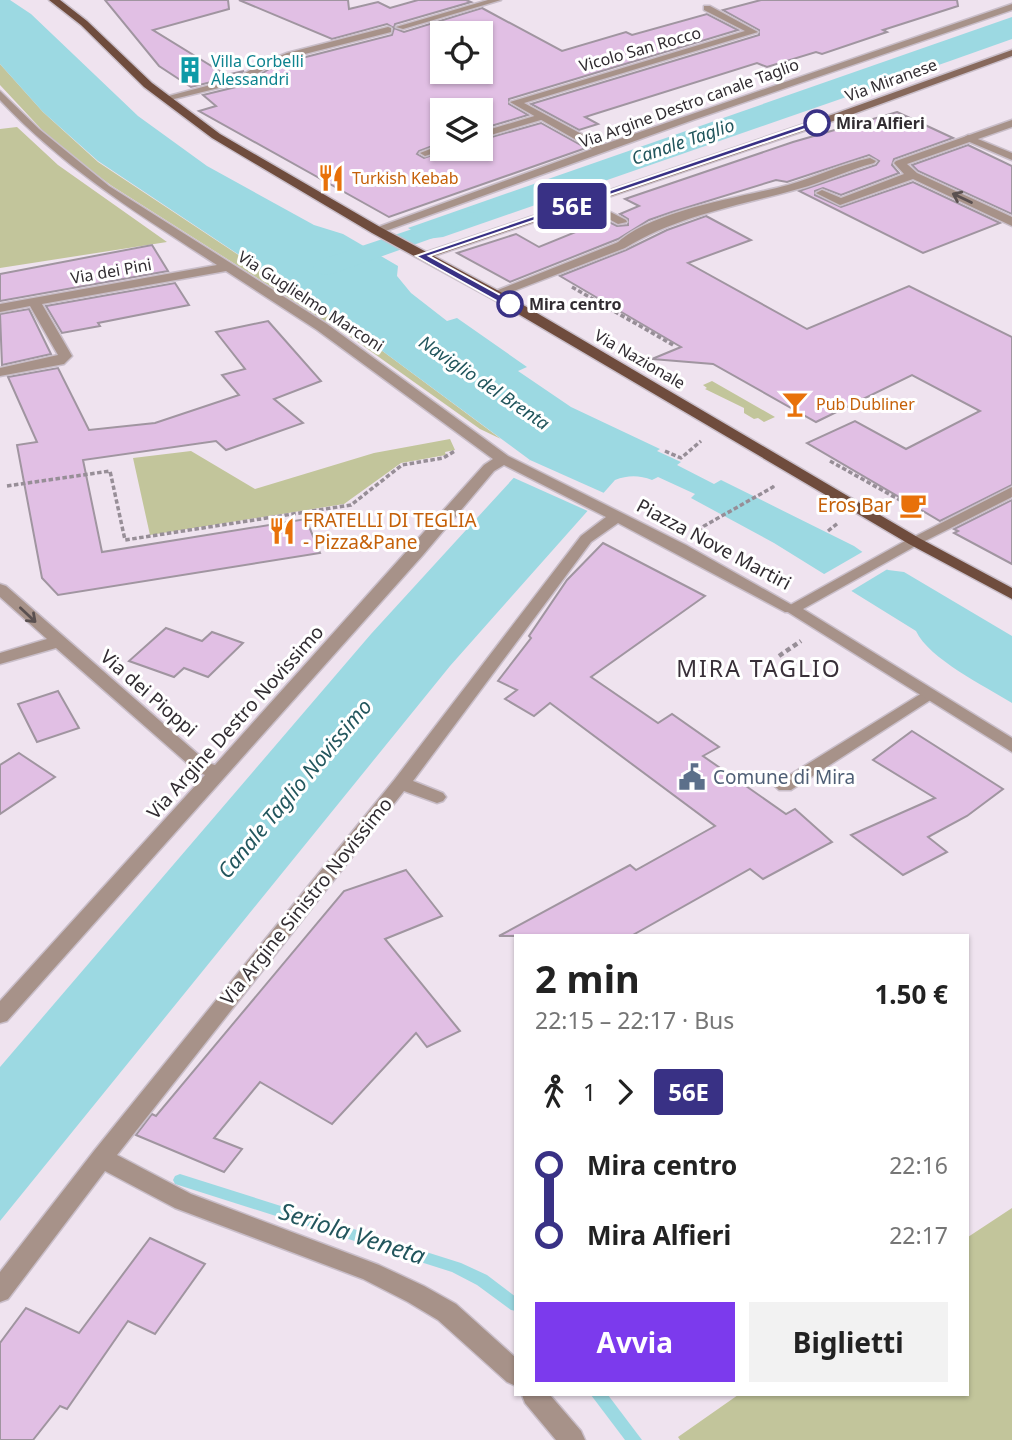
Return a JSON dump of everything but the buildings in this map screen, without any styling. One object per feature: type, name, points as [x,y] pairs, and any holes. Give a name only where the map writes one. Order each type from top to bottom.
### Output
[{"type":"main road","name":"Via Nazionale","points":[[54,0],[84,23],[148,85],[216,136],[379,232],[494,294],[914,541],[1012,594]]},
{"type":"main road","name":"Via Miranese","points":[[416,253],[585,202],[1012,53]]},
{"type":"street","name":"Via Argine Destro canale Taglio","points":[[379,232],[602,150],[1012,7]]},
{"type":"street","name":"Vicolo San Rocco","points":[[602,150],[515,102],[753,32],[707,8]]},
{"type":"street","name":"Via Guglielmo Marconi","points":[[0,94],[67,160],[143,215],[378,365],[511,464],[617,516]]},
{"type":"street","points":[[1012,122],[900,163],[913,175],[1012,222]]},
{"type":"street","points":[[494,294],[621,245],[681,215],[870,161]]},
{"type":"street","points":[[808,179],[822,193],[840,202],[913,175]]},
{"type":"street","points":[[625,223],[645,231]]},
{"type":"street","name":"Via dei Pini","points":[[0,308],[227,267]]},
{"type":"street","points":[[0,372],[59,361],[65,356],[34,302]]},
{"type":"street","name":"Via Argine Destro Novissimo","points":[[0,1015],[489,468],[511,464]]},
{"type":"street","name":"Piazza Nove Martiri","points":[[790,609],[879,559],[1012,491]]},
{"type":"street","name":"Piazza Nove Martiri","points":[[617,516],[790,609],[1012,746]]},
{"type":"street","name":"Via Argine Sinistro Novissimo","points":[[0,1291],[102,1158],[401,783],[586,539],[617,516]]},
{"type":"street","name":"Via dei Pioppi","points":[[0,589],[202,767],[217,773]]},
{"type":"street","points":[[0,659],[57,642]]},
{"type":"street","points":[[401,783],[437,797]]},
{"type":"street","points":[[102,1158],[183,1201],[371,1272],[416,1294],[447,1312],[514,1372]]},
{"type":"street","points":[[535,1396],[572,1440]]},
{"type":"lane","points":[[400,27],[497,0]]},
{"type":"lane","points":[[166,99],[240,80],[290,55],[388,30]]},
{"type":"lane","points":[[493,131],[541,117]]},
{"type":"lane","points":[[968,138],[1012,156]]},
{"type":"lane","points":[[425,153],[430,151]]},
{"type":"lane","points":[[585,202],[625,223]]},
{"type":"lane","points":[[777,781],[785,786],[927,695]]},
{"type":"path","points":[[550,274],[673,345]]},
{"type":"path","points":[[7,486],[110,471],[125,540],[351,505],[402,465],[443,458],[465,445]]},
{"type":"path","points":[[665,451],[681,458],[692,451]]},
{"type":"path","points":[[704,526],[756,496]]},
{"type":"path","points":[[828,531],[838,523]]},
{"type":"green space","points":[[0,64],[43,112],[98,162],[373,344],[501,439],[480,429],[355,340],[112,186],[70,155],[43,131],[0,85]]},
{"type":"green space","points":[[17,127],[58,165],[167,242],[0,268],[0,129]]},
{"type":"green space","points":[[712,381],[775,417],[764,422],[758,418],[754,419],[744,413],[744,408],[705,389],[707,388],[703,385]]},
{"type":"green space","points":[[450,439],[455,450],[445,452],[446,455],[401,463],[344,504],[150,535],[133,458],[191,451],[255,489],[374,453]]},
{"type":"green space","points":[[1012,1208],[1012,1440],[680,1440],[678,1437],[737,1396],[969,1396],[969,1236]]},
{"type":"water","points":[[0,0],[10,0],[31,14],[138,116],[207,166],[314,225],[343,234],[398,266],[397,276],[411,293],[447,321],[457,318],[527,367],[518,371],[571,407],[660,449],[657,451],[681,462],[677,465],[714,484],[721,480],[854,546],[888,570],[904,572],[1012,636],[1012,703],[945,662],[916,631],[774,543],[691,498],[695,494],[658,477],[652,480],[634,476],[615,480],[450,666],[0,1221],[0,1067],[371,634],[530,460],[373,344],[98,161],[43,112],[0,64]]},
{"type":"water","points":[[1012,17],[1012,39],[950,61],[443,237],[427,239],[408,228]]},
{"type":"pier","points":[[530,460],[604,493],[590,512],[512,477]]},
{"type":"pier","points":[[864,551],[891,567],[848,593],[819,577]]},
{"type":"waterway","name":"Canale Taglio","points":[[326,267],[466,218]]},
{"type":"waterway","name":"Seriola Veneta","points":[[180,1180],[456,1267],[482,1280],[514,1304]]},
{"type":"waterway","name":"Seriola Veneta","points":[[600,1396],[634,1440]]},
{"type":"bus line","name":"56E","points":[[510,304],[421,256],[817,123]]},
{"type":"place","name":"Villa Corbelli Alessandri","points":[[190,70]]},
{"type":"place","name":"Mira Alfieri","points":[[817,123]]},
{"type":"place","name":"Turkish Kebab","points":[[331,178]]},
{"type":"place","name":"Mira centro","points":[[510,304]]},
{"type":"place","name":"Pub Dubliner","points":[[795,404]]},
{"type":"place","name":"Eros Bar","points":[[913,505]]},
{"type":"place","name":"FRATELLI DI TEGLIA - Pizza&Pane","points":[[282,531]]},
{"type":"place","name":"Comune di Mira","points":[[692,777]]},
{"type":"district","name":"MIRA TAGLIO","points":[[759,669]]},
{"type":"water label","name":"Naviglio del Brenta","points":[[484,383]]},
{"type":"water label","name":"Canale Taglio Novissimo","points":[[295,789]]}]
